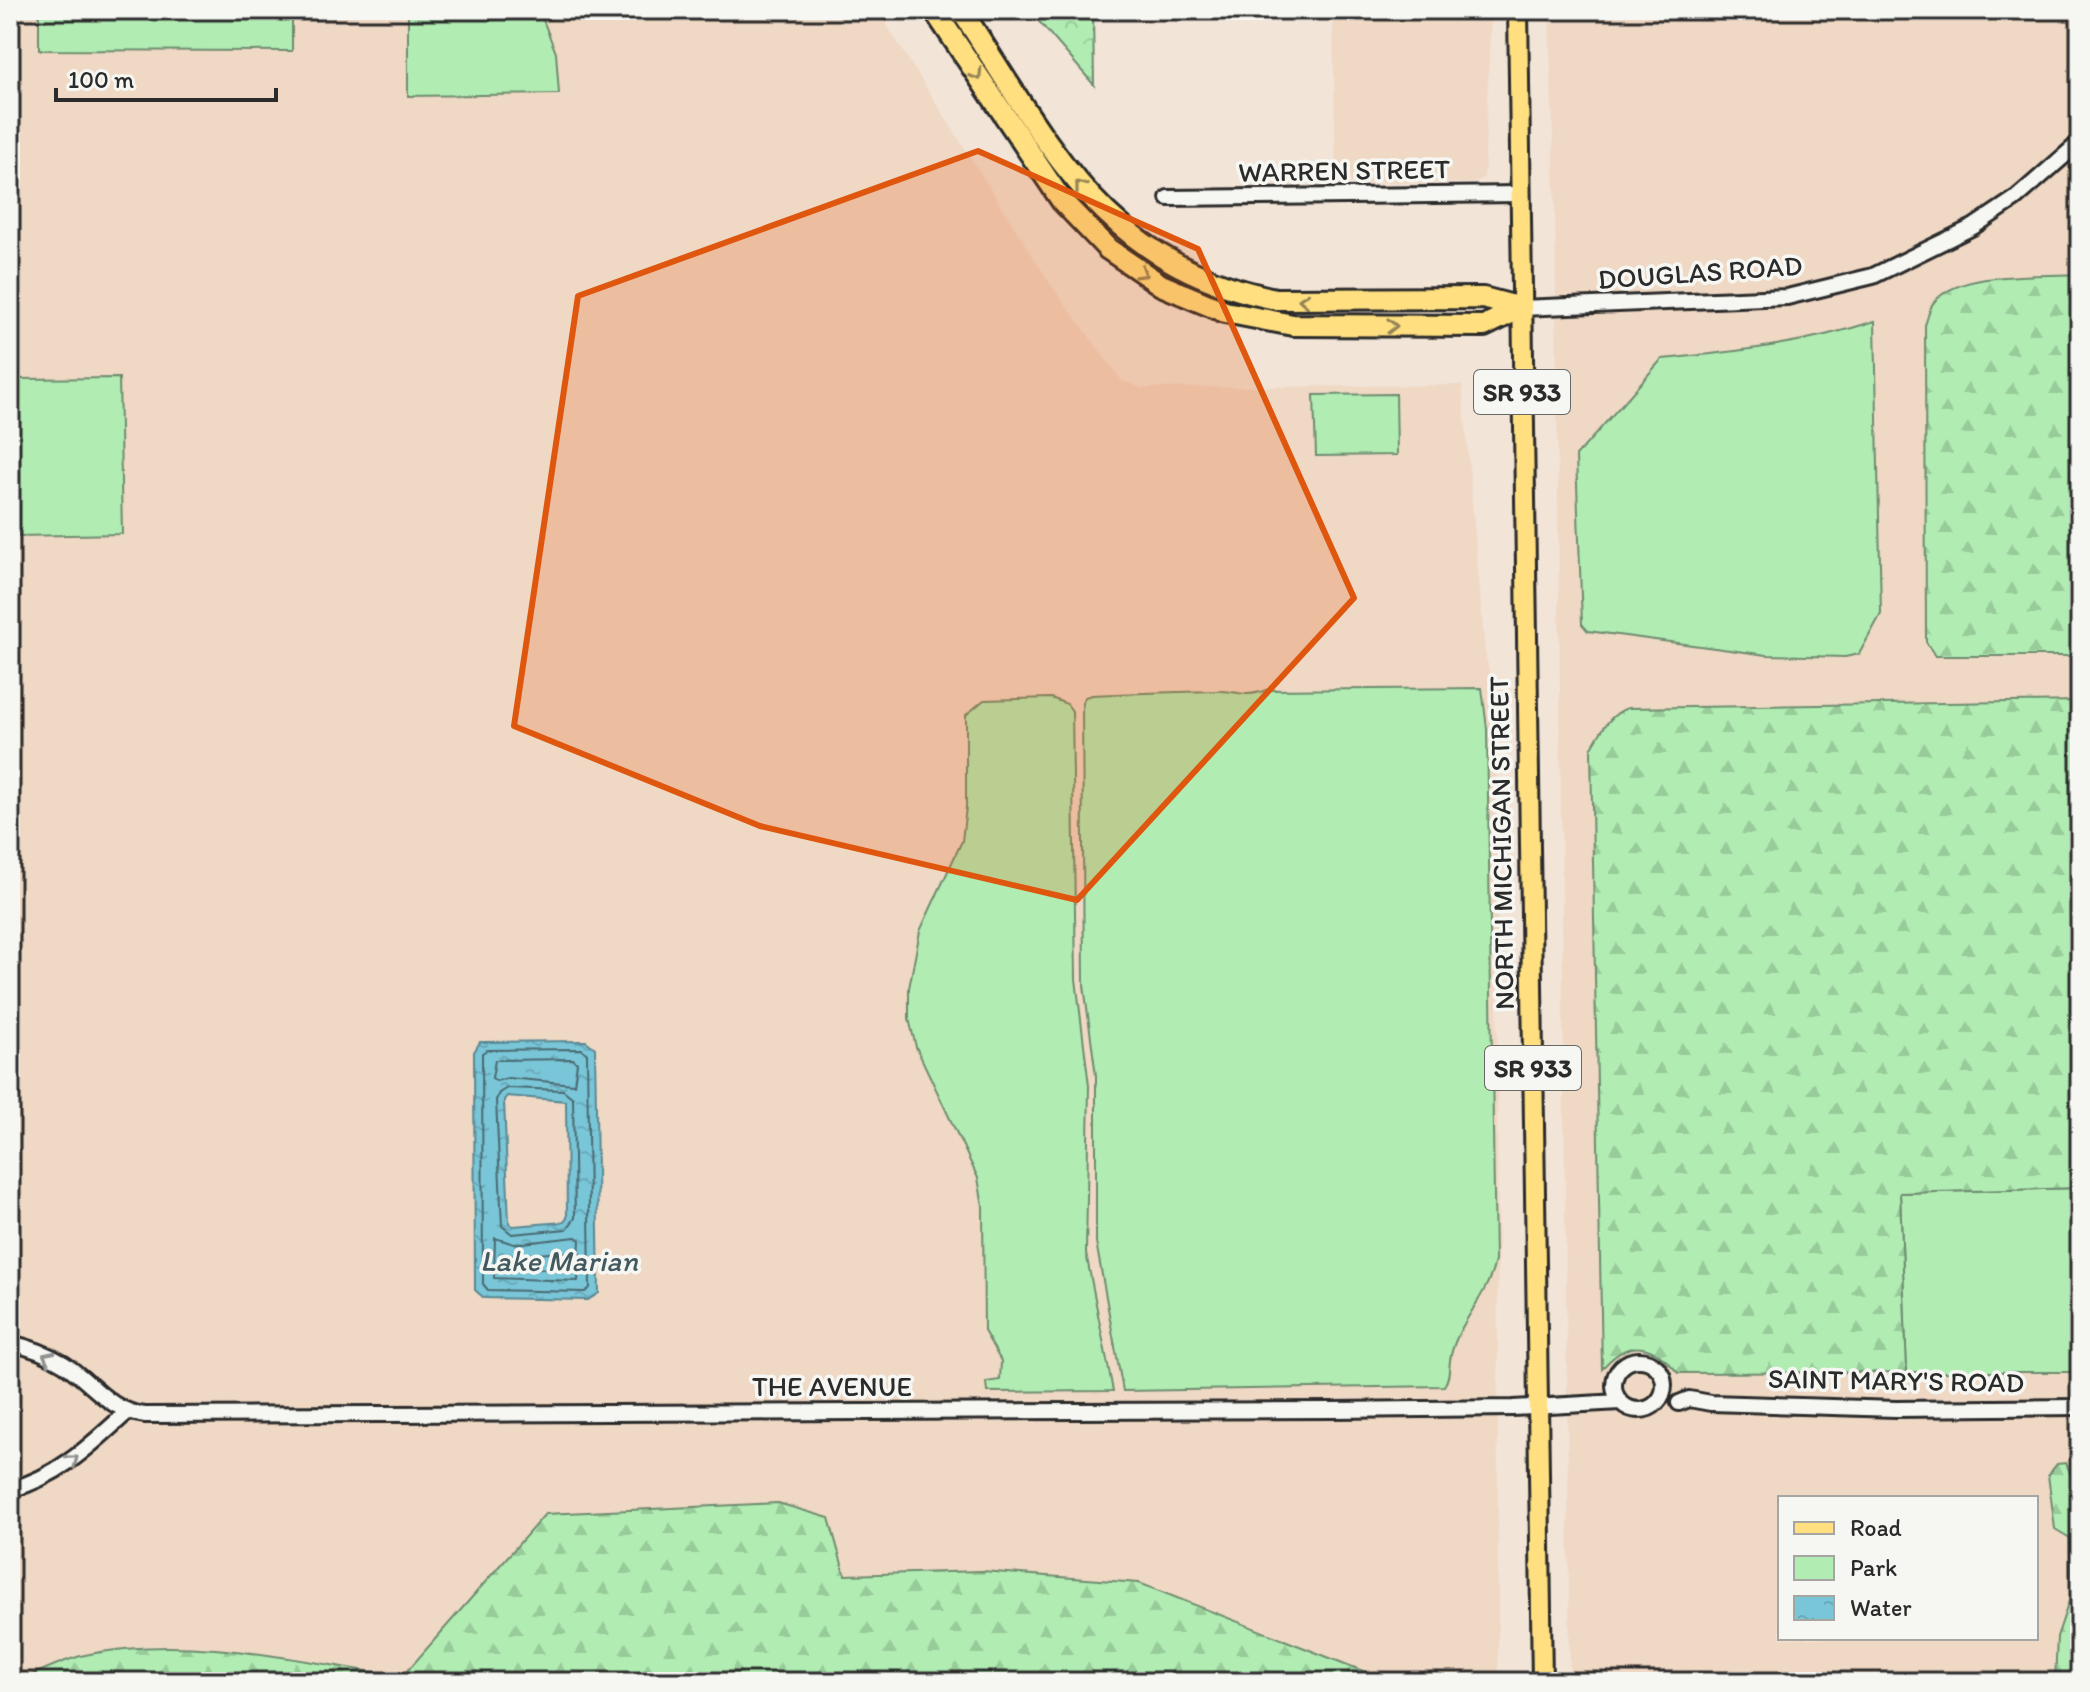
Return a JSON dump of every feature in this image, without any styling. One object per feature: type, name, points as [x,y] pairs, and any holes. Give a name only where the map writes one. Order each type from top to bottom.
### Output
[{"type":"highway","points":[[934,10],[1062,201],[1108,249],[1161,285],[1225,312],[1293,325],[1484,326],[1521,308]]},
{"type":"highway","points":[[961,10],[1075,181],[1127,233],[1177,267],[1207,280],[1276,299],[1483,298],[1521,308]]},
{"type":"main road","name":"SR 933","points":[[1518,10],[1520,194]]},
{"type":"main road","name":"NORTH MICHIGAN STREET","points":[[1520,194],[1542,1682]]},
{"type":"street","name":"DOUGLAS ROAD","points":[[1521,308],[1787,297],[1847,283],[1910,260],[1973,227],[2015,199],[2080,142]]},
{"type":"street","name":"WARREN STREET","points":[[1168,198],[1520,194]]},
{"type":"street","points":[[10,1343],[44,1353],[65,1365],[126,1413],[65,1467],[10,1490]]},
{"type":"street","points":[[1620,1402],[1614,1379],[1623,1365],[1638,1360],[1660,1371],[1664,1387],[1657,1402]]},
{"type":"street","name":"SAINT MARY'S ROAD","points":[[1537,1406],[1620,1402],[1634,1409],[1657,1402],[1700,1408],[1711,1403],[1896,1409],[2080,1407]]},
{"type":"street","name":"THE AVENUE","points":[[126,1413],[393,1415],[1537,1406]]},
{"type":"highlighted area","points":[[978,151],[1198,249],[1354,598],[1077,900],[760,826],[514,726],[578,296]]},
{"type":"shaded area","points":[[10,10],[877,10],[1051,285],[1122,381],[1142,388],[1462,385],[1485,653],[1497,706],[1498,1682],[1391,1682],[1139,1583],[982,1571],[845,1575],[829,1518],[545,1515],[402,1677],[282,1657],[155,1645],[82,1655],[10,1682]]},
{"type":"shaded area","points":[[1392,10],[1491,10],[1484,177],[1475,183],[1336,182],[1333,17],[1392,17]]},
{"type":"shaded area","points":[[1549,10],[2080,10],[2080,1682],[1570,1682],[1555,195]]},
{"type":"green space","points":[[39,10],[292,10],[292,51],[39,50]]},
{"type":"green space","points":[[408,10],[539,10],[556,53],[559,94],[408,96]]},
{"type":"green space","points":[[1029,10],[1093,10],[1094,85]]},
{"type":"green space","points":[[2080,274],[2080,656],[1935,656],[1926,642],[1925,325],[1930,310],[1946,292],[1981,280]]},
{"type":"green space","points":[[1875,321],[1881,614],[1859,654],[1845,657],[1767,655],[1588,631],[1582,624],[1576,456],[1662,359],[1770,346],[1823,336]]},
{"type":"green space","points":[[119,378],[122,534],[18,536],[17,379]]},
{"type":"green space","points":[[1396,394],[1397,455],[1316,456],[1314,395]]},
{"type":"green space","points":[[1482,688],[1487,729],[1495,1261],[1486,1286],[1455,1343],[1444,1386],[1123,1391],[1096,1242],[1096,1076],[1084,985],[1082,703],[1085,697],[1218,691],[1246,694],[1266,690]]},
{"type":"green space","points":[[1051,698],[1067,704],[1072,711],[1076,979],[1089,1086],[1086,1253],[1113,1391],[987,1392],[986,1382],[1000,1380],[1001,1361],[984,1331],[983,1206],[978,1178],[916,1047],[909,1019],[909,988],[920,931],[962,841],[966,807],[966,715],[984,700]]},
{"type":"green space","points":[[2080,701],[2080,1188],[1900,1193],[1907,1372],[1678,1373],[1659,1355],[1641,1348],[1622,1352],[1602,1369],[1591,749],[1606,724],[1628,708]]},
{"type":"green space","points":[[2080,1188],[2080,1372],[1907,1372],[1900,1193]]},
{"type":"green space","points":[[2066,1463],[2076,1486],[2080,1485],[2080,1682],[2055,1682],[2057,1637],[2072,1592],[2070,1538],[2055,1529],[2048,1475],[2057,1464]]},
{"type":"green space","points":[[778,1503],[829,1518],[845,1575],[982,1571],[1139,1583],[1391,1682],[16,1682],[85,1655],[164,1647],[284,1657],[402,1677],[545,1514]]},
{"type":"water","name":"Lake Marian","points":[[586,1041],[595,1048],[599,1293],[588,1300],[484,1298],[475,1290],[474,1052],[480,1042]],"holes":[[[507,1096],[566,1101],[567,1218],[564,1222],[513,1226],[509,1223],[504,1100]]]}]
